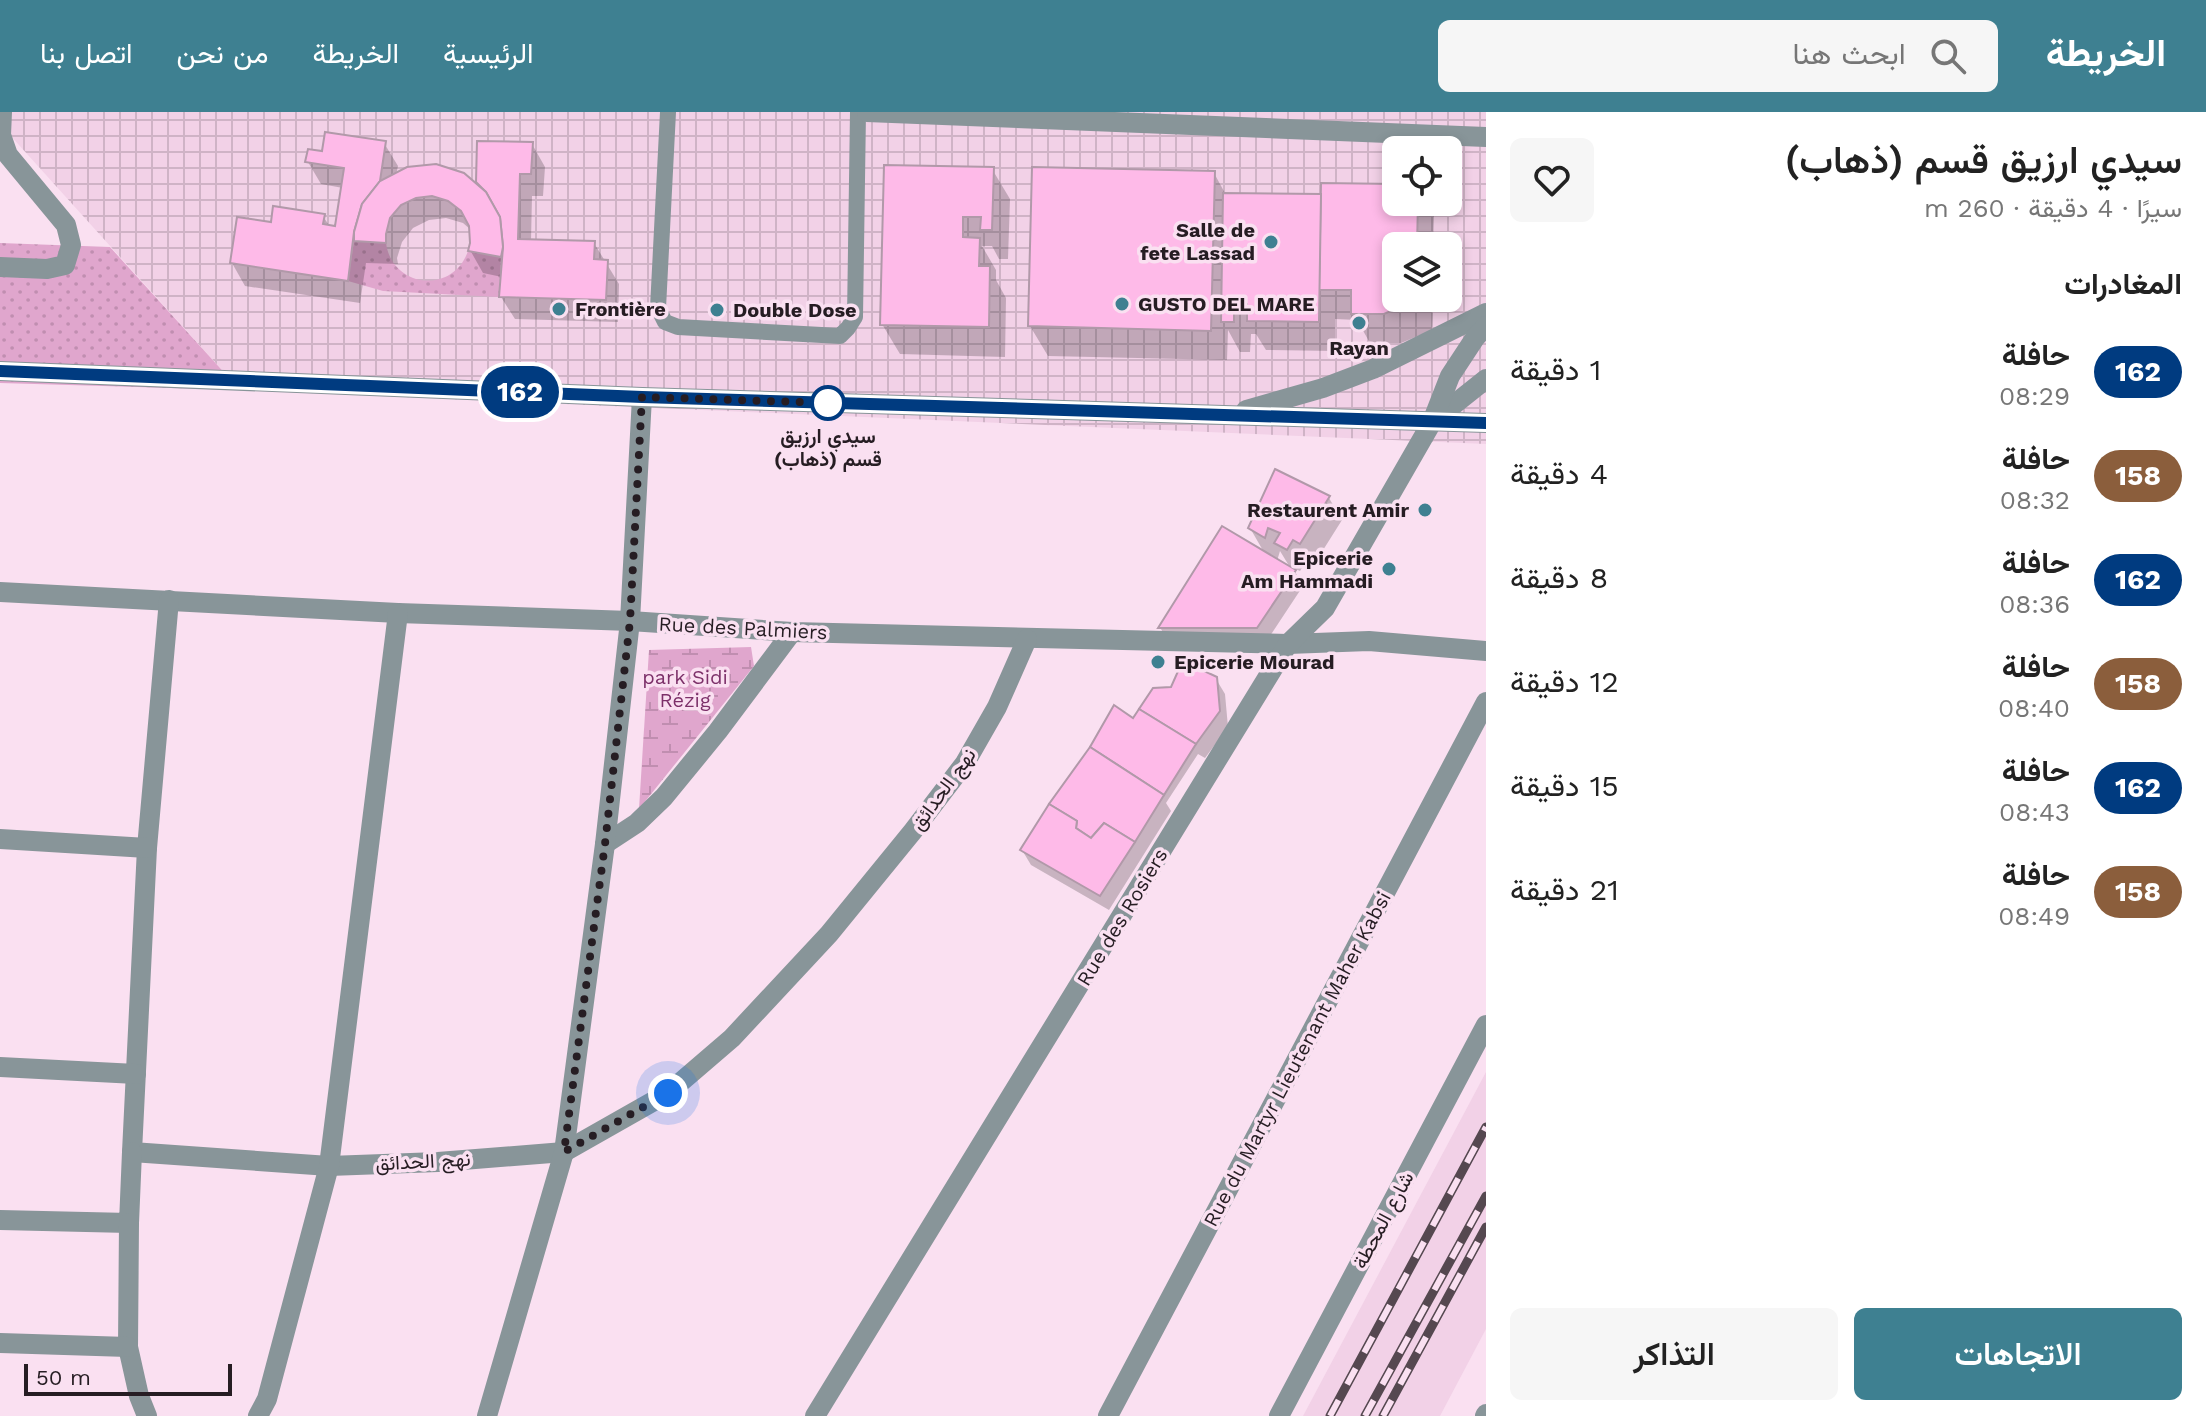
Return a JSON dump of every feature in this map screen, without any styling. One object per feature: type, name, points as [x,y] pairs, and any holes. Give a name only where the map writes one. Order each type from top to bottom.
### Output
[{"type":"street","points":[[0,267],[47,269],[65,265],[71,245],[66,225],[8,155],[1,135],[2,112]]},
{"type":"street","points":[[867,112],[1486,137]]},
{"type":"street","points":[[1226,415],[1323,388],[1373,369],[1486,313]]},
{"type":"street","points":[[1432,422],[1450,376],[1486,326]]},
{"type":"street","points":[[0,371],[642,397],[1486,423]]},
{"type":"street","points":[[1432,422],[1486,379]]},
{"type":"street","points":[[487,1416],[564,1152],[605,844],[630,621],[642,397]]},
{"type":"street","name":"Rue des Rosiers","points":[[815,1416],[1288,644],[1325,608],[1432,422]]},
{"type":"street","name":"Rue des Palmiers","points":[[0,592],[398,613],[630,621],[792,632],[1288,644],[1369,641],[1486,651]]},
{"type":"street","points":[[147,1416],[139,1396],[128,1347],[129,1223],[147,848],[169,600]]},
{"type":"street","points":[[258,1416],[267,1399],[329,1166],[398,613]]},
{"type":"street","points":[[605,844],[637,823],[664,797],[792,632]]},
{"type":"street","name":"نهج الحدائق","points":[[132,1152],[329,1166],[438,1162],[564,1152],[668,1093],[732,1038],[829,934],[913,831],[965,763],[997,707],[1027,639]]},
{"type":"street","name":"Rue du Martyr Lieutenant Maher Kabsi","points":[[1108,1416],[1486,702]]},
{"type":"street","points":[[0,839],[147,848]]},
{"type":"street","name":"شارع المحطة","points":[[1279,1416],[1486,1025]]},
{"type":"street","points":[[0,1067],[136,1074]]},
{"type":"street","points":[[0,1220],[129,1223]]},
{"type":"street","points":[[0,1343],[128,1347]]},
{"type":"lane","points":[[668,112],[658,308],[665,322],[678,327],[840,336],[855,317],[858,112]]},
{"type":"shaded area","points":[[0,112],[1486,112],[1486,444],[240,390],[0,124]]},
{"type":"shaded area","points":[[1486,1072],[1486,1329],[1440,1416],[1303,1416]]},
{"type":"green space","points":[[354,241],[386,243],[399,269],[411,277],[424,280],[437,280],[450,275],[468,251],[501,257],[499,297],[383,291],[348,281]]},
{"type":"green space","points":[[0,243],[110,247],[240,390],[0,383]]},
{"type":"green space","name":"park Sidi Rézig","points":[[751,647],[754,666],[639,809],[649,650]]},
{"type":"building","points":[[325,132],[386,141],[380,181],[362,204],[354,232],[348,281],[230,263],[237,217],[271,222],[273,206],[325,214],[323,224],[335,226],[344,168],[305,162],[308,149],[322,151]]},
{"type":"building","points":[[477,141],[533,142],[531,174],[520,174],[518,239],[595,241],[594,259],[608,260],[606,300],[499,297],[503,247],[500,217],[486,192],[476,182]]},
{"type":"building","points":[[436,164],[464,173],[486,192],[500,217],[501,257],[468,251],[469,226],[461,211],[448,201],[432,196],[416,198],[401,205],[390,218],[386,243],[354,241],[362,204],[380,181],[407,167]]},
{"type":"building","points":[[884,165],[994,167],[992,230],[980,230],[981,217],[963,217],[963,237],[980,238],[979,266],[990,266],[989,327],[880,325]]},
{"type":"building","points":[[1032,167],[1215,171],[1211,331],[1028,326]]},
{"type":"building","points":[[1321,183],[1382,184],[1382,216],[1418,216],[1417,232],[1382,232],[1382,312],[1389,312],[1351,314],[1351,290],[1319,290]]},
{"type":"building","name":"Salle de fete Lassad","points":[[1223,193],[1321,194],[1319,322],[1247,321],[1247,304],[1234,304],[1234,322],[1221,322]]},
{"type":"building","points":[[1275,469],[1330,496],[1300,544],[1293,540],[1287,550],[1274,543],[1280,533],[1268,528],[1265,538],[1248,528]]},
{"type":"building","points":[[1222,526],[1296,570],[1257,628],[1158,628]]},
{"type":"building","points":[[1179,669],[1200,669],[1217,677],[1220,711],[1196,744],[1139,709],[1153,688],[1171,687]]},
{"type":"building","points":[[1114,705],[1133,718],[1139,709],[1196,744],[1164,795],[1090,747]]},
{"type":"building","points":[[1090,747],[1164,795],[1135,842],[1104,823],[1091,838],[1076,828],[1077,821],[1049,804]]},
{"type":"building","points":[[1049,804],[1077,821],[1076,828],[1091,838],[1104,823],[1135,842],[1100,896],[1020,850]]},
{"type":"railway","points":[[1330,1416],[1486,1127]]},
{"type":"railway","points":[[1365,1416],[1486,1196]]},
{"type":"railway","points":[[1383,1416],[1486,1227]]},
{"type":"bus line","name":"162","points":[[0,371],[642,397],[1486,423]]},
{"type":"place","name":"Salle de fete Lassad","points":[[1271,242]]},
{"type":"place","name":"GUSTO DEL MARE","points":[[1122,304]]},
{"type":"place","name":"Frontière","points":[[559,309]]},
{"type":"place","name":"Double Dose","points":[[717,310]]},
{"type":"place","name":"Rayan","points":[[1359,323]]},
{"type":"place","name":"سيدي ارزيق قسم (ذهاب)","points":[[828,403]]},
{"type":"place","name":"Restaurent Amir","points":[[1425,510]]},
{"type":"place","name":"Epicerie Am Hammadi","points":[[1389,569]]},
{"type":"place","name":"Epicerie Mourad","points":[[1158,662]]},
{"type":"route","points":[[668,1093],[564,1152],[605,844],[630,621],[642,397],[828,403]]}]
